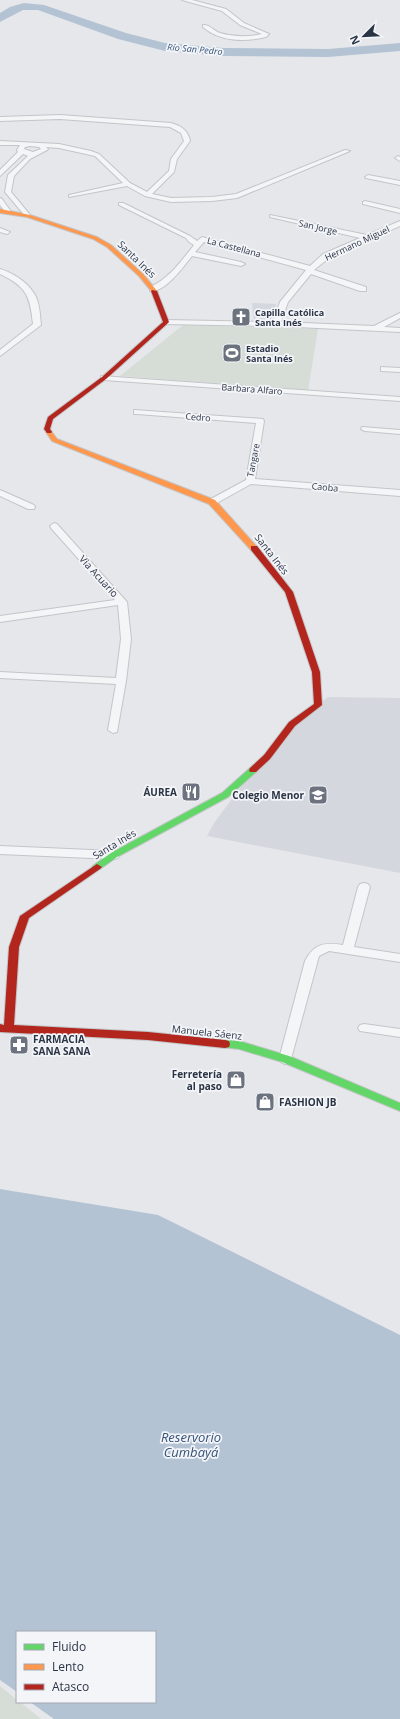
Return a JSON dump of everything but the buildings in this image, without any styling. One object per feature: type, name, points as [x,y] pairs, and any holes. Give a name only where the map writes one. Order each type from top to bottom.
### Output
[{"type":"street","points":[[186,0],[224,10],[242,24],[266,34],[264,36],[254,38],[226,37],[210,32],[205,26]]},
{"type":"street","points":[[0,119],[60,117],[171,125],[181,129],[185,133],[187,141],[182,150],[174,159],[172,171],[161,183],[146,195]]},
{"type":"street","points":[[0,144],[21,142],[89,152],[97,156],[128,184],[146,195],[171,200],[212,199],[237,196],[346,151]]},
{"type":"street","points":[[0,144],[21,151],[39,153],[69,149]]},
{"type":"street","points":[[0,174],[21,151],[22,146],[30,144]]},
{"type":"street","points":[[28,216],[8,192],[11,175],[28,158],[39,153],[45,148],[38,144]]},
{"type":"street","points":[[368,177],[400,183]]},
{"type":"street","points":[[71,196],[128,184]]},
{"type":"street","points":[[0,185],[9,185]]},
{"type":"street","points":[[12,198],[0,200],[5,211],[20,207]]},
{"type":"street","points":[[121,204],[188,237],[191,241],[197,244]]},
{"type":"street","points":[[365,204],[400,212]]},
{"type":"street","name":"Santa Inés","points":[[4,1028],[14,947],[25,916],[114,855],[226,795],[267,757],[292,724],[318,705],[316,672],[289,592],[247,540],[212,502],[54,440],[47,428],[50,418],[104,378],[166,322],[153,289],[141,275],[109,246],[95,238],[28,216],[5,211]]},
{"type":"street","name":"San Jorge","points":[[272,216],[365,237]]},
{"type":"street","name":"Hermano Miguel","points":[[276,324],[284,302],[310,270],[326,256],[365,237],[400,223]]},
{"type":"street","name":"La Castellana","points":[[153,289],[162,285],[179,268],[200,240],[204,239],[310,270]]},
{"type":"street","points":[[190,253],[241,264]]},
{"type":"street","points":[[310,270],[363,289]]},
{"type":"street","points":[[0,272],[13,278],[30,292],[34,301],[37,325],[0,354]]},
{"type":"street","points":[[374,329],[400,315]]},
{"type":"street","points":[[166,322],[276,324],[400,330]]},
{"type":"street","points":[[384,369],[400,370]]},
{"type":"street","name":"Barbara Alfaro","points":[[104,378],[400,400]]},
{"type":"street","name":"Cedro","points":[[136,412],[260,421]]},
{"type":"street","name":"Tangare","points":[[212,502],[250,481],[260,421]]},
{"type":"street","points":[[365,429],[400,432]]},
{"type":"street","name":"Caoba","points":[[250,481],[400,493]]},
{"type":"street","points":[[0,493],[31,507]]},
{"type":"street","name":"Via Acuario","points":[[54,526],[122,602],[126,639],[113,730]]},
{"type":"street","points":[[0,619],[122,602]]},
{"type":"street","points":[[0,675],[121,681]]},
{"type":"street","points":[[0,850],[114,855]]},
{"type":"street","points":[[347,950],[364,887]]},
{"type":"street","points":[[285,1059],[311,962],[315,953],[328,947],[400,958]]},
{"type":"street","name":"Manuela Sáenz","points":[[4,1028],[148,1036],[239,1045],[285,1059],[400,1107]]},
{"type":"street","points":[[364,1028],[400,1033]]},
{"type":"shaded area","points":[[252,303],[276,304],[273,322],[254,321]]},
{"type":"shaded area","name":"Estadio Santa Inés","points":[[183,325],[318,329],[308,390],[120,376]]},
{"type":"shaded area","name":"Colegio Menor","points":[[328,697],[400,698],[400,873],[207,836],[214,823],[256,767],[289,728]]},
{"type":"shaded area","points":[[0,1686],[16,1699],[16,1703],[21,1703],[41,1719],[0,1719]]},
{"type":"water","name":"Reservorio Cumbayá","points":[[0,1189],[158,1215],[400,1335],[400,1719],[54,1719],[31,1703],[156,1703],[156,1631],[16,1631],[16,1691],[0,1680]]},
{"type":"waterway","name":"Río San Pedro","points":[[0,18],[19,8],[34,6],[122,36],[165,47],[223,52],[328,53],[400,47]]},
{"type":"traffic: fast","points":[[97,867],[114,855],[225,795],[253,770]]},
{"type":"traffic: fast","points":[[225,1044],[239,1045],[285,1059],[400,1107]]},
{"type":"traffic: slow","points":[[0,211],[28,216],[95,238],[109,246],[141,275],[154,291]]},
{"type":"traffic: slow","points":[[49,432],[54,440],[212,502],[254,548]]},
{"type":"traffic: jam","points":[[49,432],[47,429],[50,418],[104,378],[166,322],[154,291]]},
{"type":"traffic: jam","points":[[253,770],[267,757],[292,724],[318,705],[316,672],[289,592],[254,548]]},
{"type":"traffic: jam","points":[[9,1028],[14,947],[25,916],[97,867]]},
{"type":"traffic: jam","points":[[0,1028],[148,1036],[225,1044]]},
{"type":"place","name":"Capilla Católica Santa Inés","points":[[241,317]]},
{"type":"place","name":"Estadio Santa Inés","points":[[232,353]]},
{"type":"place","name":"ÁUREA","points":[[191,792]]},
{"type":"place","name":"Colegio Menor","points":[[318,795]]},
{"type":"place","name":"FARMACIA SANA SANA","points":[[19,1045]]},
{"type":"place","name":"Ferretería al paso","points":[[236,1080]]},
{"type":"place","name":"FASHION JB","points":[[265,1102]]}]
